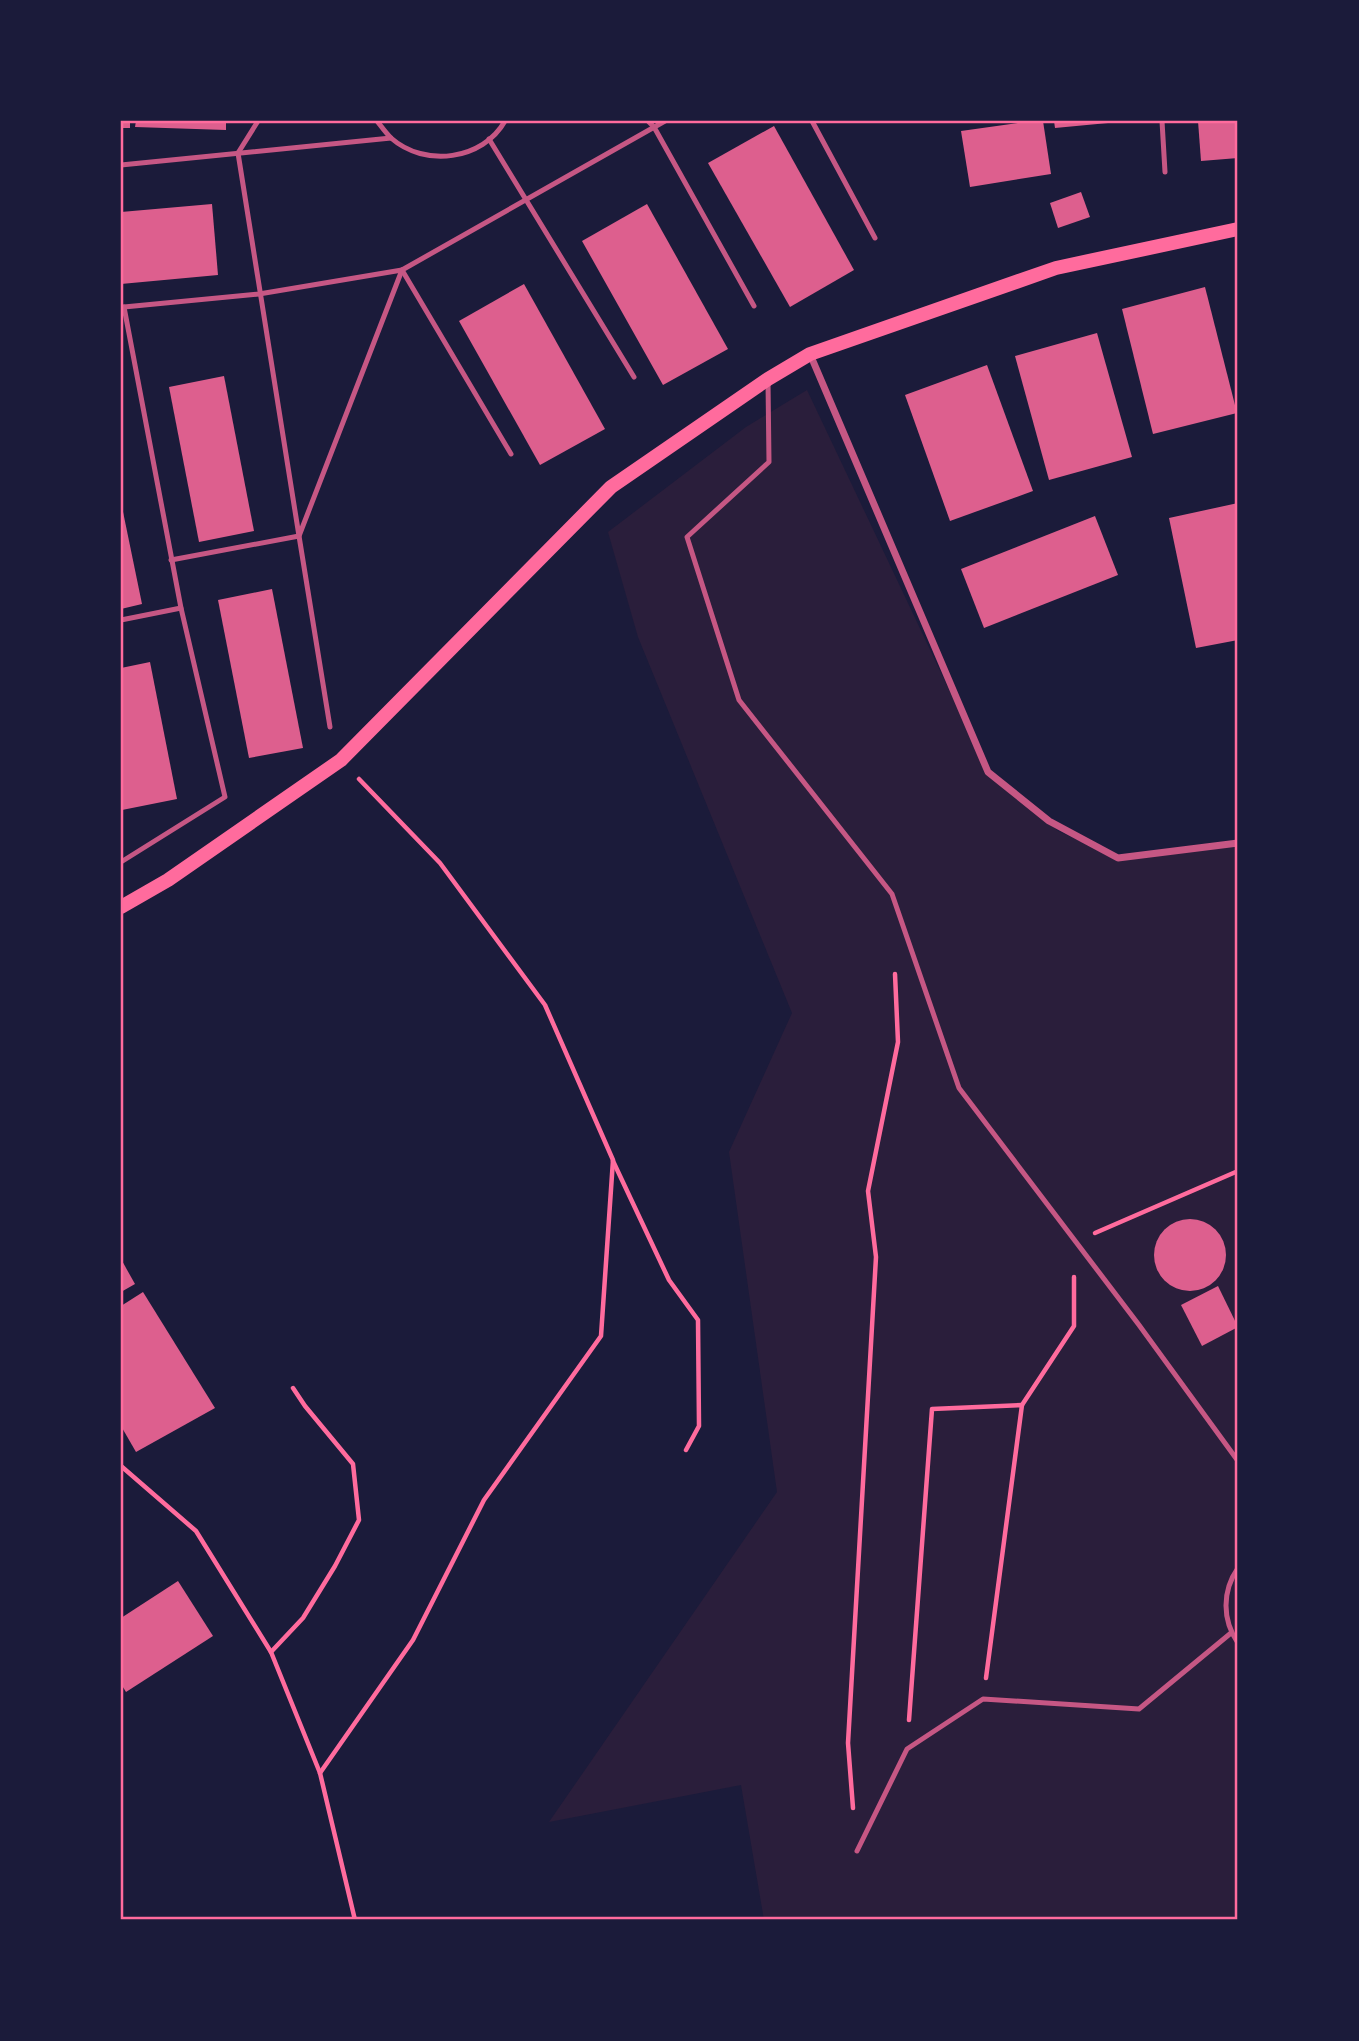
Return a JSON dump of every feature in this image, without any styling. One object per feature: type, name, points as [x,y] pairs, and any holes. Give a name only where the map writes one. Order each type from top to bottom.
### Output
[{"type":"main road","points":[[121,908],[168,880],[341,760],[611,487],[768,379],[810,354],[1056,268],[1238,229]]},
{"type":"street","points":[[810,354],[988,772],[1049,821],[1118,858],[1238,843]]},
{"type":"lane","points":[[258,121],[238,153],[330,727]]},
{"type":"lane","points":[[377,121],[391,138],[411,151],[435,157],[458,155],[481,146],[505,121]]},
{"type":"lane","points":[[648,121],[654,127],[754,306]]},
{"type":"lane","points":[[121,862],[225,797],[171,560],[123,307],[259,294],[402,270],[665,121]]},
{"type":"lane","points":[[812,121],[876,238]]},
{"type":"lane","points":[[1162,121],[1165,172]]},
{"type":"lane","points":[[121,165],[391,138]]},
{"type":"lane","points":[[489,139],[634,377]]},
{"type":"lane","points":[[402,270],[511,454]]},
{"type":"lane","points":[[299,536],[402,270]]},
{"type":"lane","points":[[768,379],[769,462],[687,537],[739,700],[892,894],[959,1088],[1139,1325],[1238,1461]]},
{"type":"lane","points":[[171,560],[299,536]]},
{"type":"lane","points":[[121,620],[181,608]]},
{"type":"lane","points":[[1238,1568],[1227,1590],[1225,1612],[1231,1633],[1238,1643]]},
{"type":"lane","points":[[857,1851],[907,1749],[983,1699],[1139,1709],[1231,1633]]},
{"type":"path","points":[[341,760],[440,863],[545,1005],[669,1280],[698,1320],[699,1426],[686,1450]]},
{"type":"path","points":[[857,1851],[848,1743],[876,1257],[868,1191],[898,1042],[894,961]]},
{"type":"path","points":[[320,1773],[413,1640],[484,1500],[601,1336],[613,1160]]},
{"type":"path","points":[[983,1699],[1022,1405],[1073,1326],[1075,1242],[1238,1171]]},
{"type":"path","points":[[271,1652],[303,1618],[359,1520],[353,1464],[293,1388]]},
{"type":"path","points":[[907,1749],[932,1409],[1022,1405]]},
{"type":"path","points":[[121,1466],[196,1531],[271,1652],[320,1773],[355,1920]]},
{"type":"shaded area","points":[[807,390],[988,772],[1058,831],[1118,858],[1238,843],[1238,1920],[764,1920],[741,1785],[549,1822],[777,1492],[729,1152],[792,1013],[638,637],[608,532],[746,427]]},
{"type":"building","points":[[121,121],[130,121],[130,128],[121,128]]},
{"type":"building","points":[[136,121],[226,121],[226,130],[135,127]]},
{"type":"building","points":[[1043,121],[1051,174],[970,187],[961,131]]},
{"type":"building","points":[[1054,121],[1108,121],[1108,123],[1055,128]]},
{"type":"building","points":[[1198,121],[1238,121],[1238,158],[1201,161]]},
{"type":"building","points":[[774,126],[854,270],[790,307],[708,163]]},
{"type":"building","points":[[1081,192],[1090,217],[1058,228],[1050,203]]},
{"type":"building","points":[[212,204],[218,275],[121,284],[121,212]]},
{"type":"building","points":[[647,204],[728,349],[663,385],[582,241]]},
{"type":"building","points":[[524,284],[605,429],[540,465],[459,321]]},
{"type":"building","points":[[1205,287],[1237,413],[1153,434],[1122,309]]},
{"type":"building","points":[[1097,333],[1132,457],[1049,480],[1015,356]]},
{"type":"building","points":[[987,365],[1033,491],[950,521],[905,395]]},
{"type":"building","points":[[224,376],[254,531],[199,542],[169,387]]},
{"type":"building","points":[[121,502],[142,604],[121,609]]},
{"type":"building","points":[[1238,503],[1238,640],[1196,648],[1169,518]]},
{"type":"building","points":[[1095,516],[1118,575],[984,628],[961,569]]},
{"type":"building","points":[[272,589],[303,748],[249,758],[218,600]]},
{"type":"building","points":[[150,662],[177,799],[122,810],[121,668]]},
{"type":"building","points":[[1190,1219],[1210,1225],[1220,1235],[1226,1255],[1220,1275],[1210,1285],[1190,1291],[1170,1285],[1160,1275],[1154,1255],[1160,1235],[1170,1225]]},
{"type":"building","points":[[121,1259],[135,1284],[121,1292]]},
{"type":"building","points":[[1218,1286],[1238,1327],[1202,1346],[1181,1305]]},
{"type":"building","points":[[143,1292],[215,1408],[136,1452],[121,1426],[121,1306]]},
{"type":"building","points":[[178,1581],[213,1636],[126,1692],[121,1684],[121,1618]]}]
